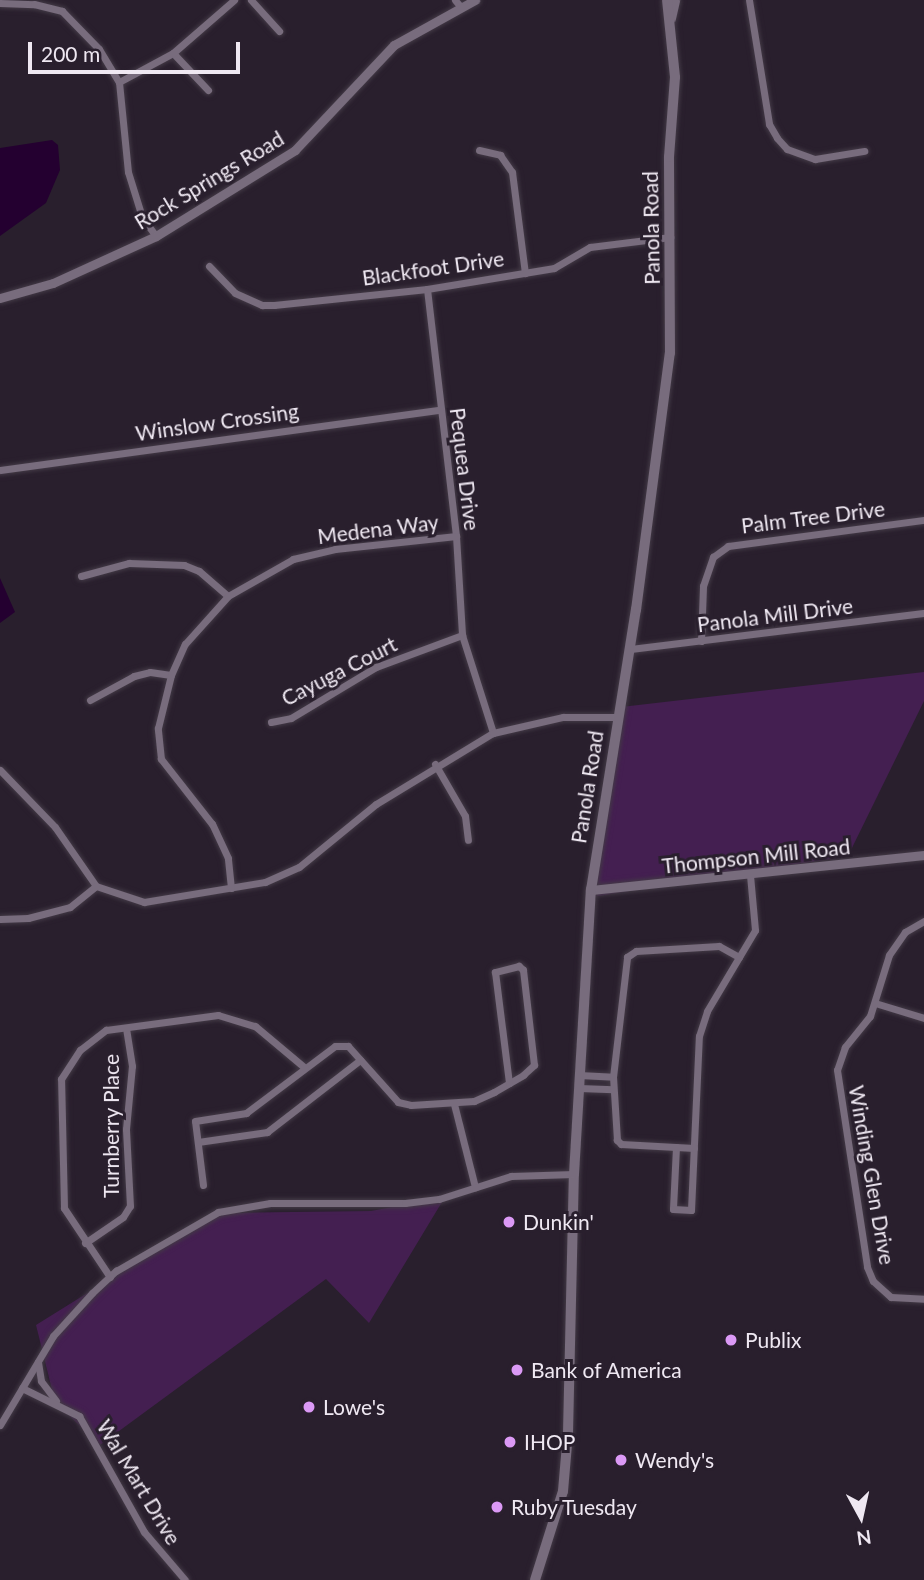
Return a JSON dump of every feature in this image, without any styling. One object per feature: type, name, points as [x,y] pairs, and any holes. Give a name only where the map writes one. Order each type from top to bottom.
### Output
[{"type":"main road","name":"Panola Road","points":[[535,1580],[562,1491],[579,1074],[591,890],[630,649],[670,354],[670,237],[675,77],[667,0]]},
{"type":"street","points":[[120,82],[173,53],[234,0]]},
{"type":"street","points":[[251,0],[279,31]]},
{"type":"street","name":"Rock Springs Road","points":[[0,298],[53,283],[156,236],[295,150],[394,45],[457,3],[475,0]]},
{"type":"street","points":[[671,19],[675,0]]},
{"type":"street","points":[[749,0],[769,124],[777,138],[787,149],[816,159],[864,151]]},
{"type":"street","points":[[0,3],[34,4],[74,19],[120,82],[128,172],[142,217],[156,236]]},
{"type":"street","points":[[173,53],[208,90]]},
{"type":"street","points":[[479,150],[500,156],[512,172],[525,273]]},
{"type":"street","name":"Blackfoot Drive","points":[[209,266],[235,293],[262,305],[427,289],[525,273],[554,268],[590,247],[670,237]]},
{"type":"street","name":"Pequea Drive","points":[[427,289],[456,536],[462,635],[493,733]]},
{"type":"street","name":"Winslow Crossing","points":[[0,470],[440,410]]},
{"type":"street","name":"Palm Tree Drive","points":[[701,642],[703,586],[713,557],[728,546],[924,520]]},
{"type":"street","name":"Medena Way","points":[[231,888],[228,858],[212,824],[161,759],[158,729],[171,675],[185,644],[228,596],[293,559],[335,548],[456,536]]},
{"type":"street","points":[[81,576],[129,564],[184,565],[199,571],[228,596]]},
{"type":"street","name":"Panola Mill Drive","points":[[630,649],[924,613]]},
{"type":"street","name":"Cayuga Court","points":[[271,722],[291,718],[376,667],[462,635]]},
{"type":"street","points":[[90,700],[134,676],[150,672],[171,675]]},
{"type":"street","points":[[0,770],[55,827],[96,886],[144,902],[264,882],[299,867],[376,804],[435,764],[493,733],[563,717],[617,717]]},
{"type":"street","points":[[435,764],[465,816],[468,840]]},
{"type":"street","name":"Thompson Mill Road","points":[[591,890],[924,855]]},
{"type":"street","points":[[676,1147],[673,1209],[691,1210],[699,1036],[707,1011],[755,930],[750,875]]},
{"type":"street","points":[[0,919],[28,918],[70,907],[96,886]]},
{"type":"street","name":"Winding Glen Drive","points":[[924,921],[905,932],[890,955],[875,1003],[845,1047],[837,1070],[867,1267],[873,1281],[891,1297],[924,1300]]},
{"type":"street","points":[[694,1148],[621,1144],[617,1134],[613,1077],[627,957],[636,951],[719,946],[739,957]]},
{"type":"street","points":[[203,1185],[195,1121],[246,1113],[341,1044],[360,1060],[398,1102],[454,1104],[474,1101],[509,1083],[534,1065],[523,970],[519,966],[495,972],[509,1083]]},
{"type":"street","points":[[875,1003],[924,1018]]},
{"type":"street","name":"Turnberry Place","points":[[110,1277],[64,1208],[61,1079],[80,1050],[106,1030],[232,1016],[255,1026],[305,1068]]},
{"type":"street","name":"Turnberry Place","points":[[85,1243],[123,1217],[130,1206],[126,1129],[132,1066],[126,1028]]},
{"type":"street","points":[[198,1142],[267,1132],[360,1060]]},
{"type":"street","points":[[579,1074],[613,1077]]},
{"type":"street","points":[[579,1088],[613,1089]]},
{"type":"street","points":[[454,1104],[475,1187]]},
{"type":"street","points":[[0,1425],[53,1336],[110,1277],[190,1225],[229,1209],[270,1203],[405,1203],[439,1199],[511,1176],[575,1174]]},
{"type":"street","points":[[37,1362],[41,1381],[61,1406]]},
{"type":"street","name":"Wal Mart Drive","points":[[22,1388],[79,1416],[144,1532],[185,1580]]},
{"type":"shaded area","points":[[52,140],[58,145],[60,170],[46,203],[0,236],[0,148]]},
{"type":"shaded area","points":[[0,578],[15,612],[0,623]]},
{"type":"shaded area","points":[[924,672],[924,701],[848,856],[592,897],[621,707]]},
{"type":"shaded area","points":[[445,1197],[369,1323],[326,1279],[100,1445],[55,1402],[36,1325],[216,1213],[371,1211]]},
{"type":"place","name":"Dunkin'","points":[[509,1222]]},
{"type":"place","name":"Publix","points":[[731,1340]]},
{"type":"place","name":"Bank of America","points":[[517,1370]]},
{"type":"place","name":"Lowe's","points":[[309,1407]]},
{"type":"place","name":"IHOP","points":[[510,1442]]},
{"type":"place","name":"Wendy's","points":[[621,1460]]},
{"type":"place","name":"Ruby Tuesday","points":[[497,1507]]}]
